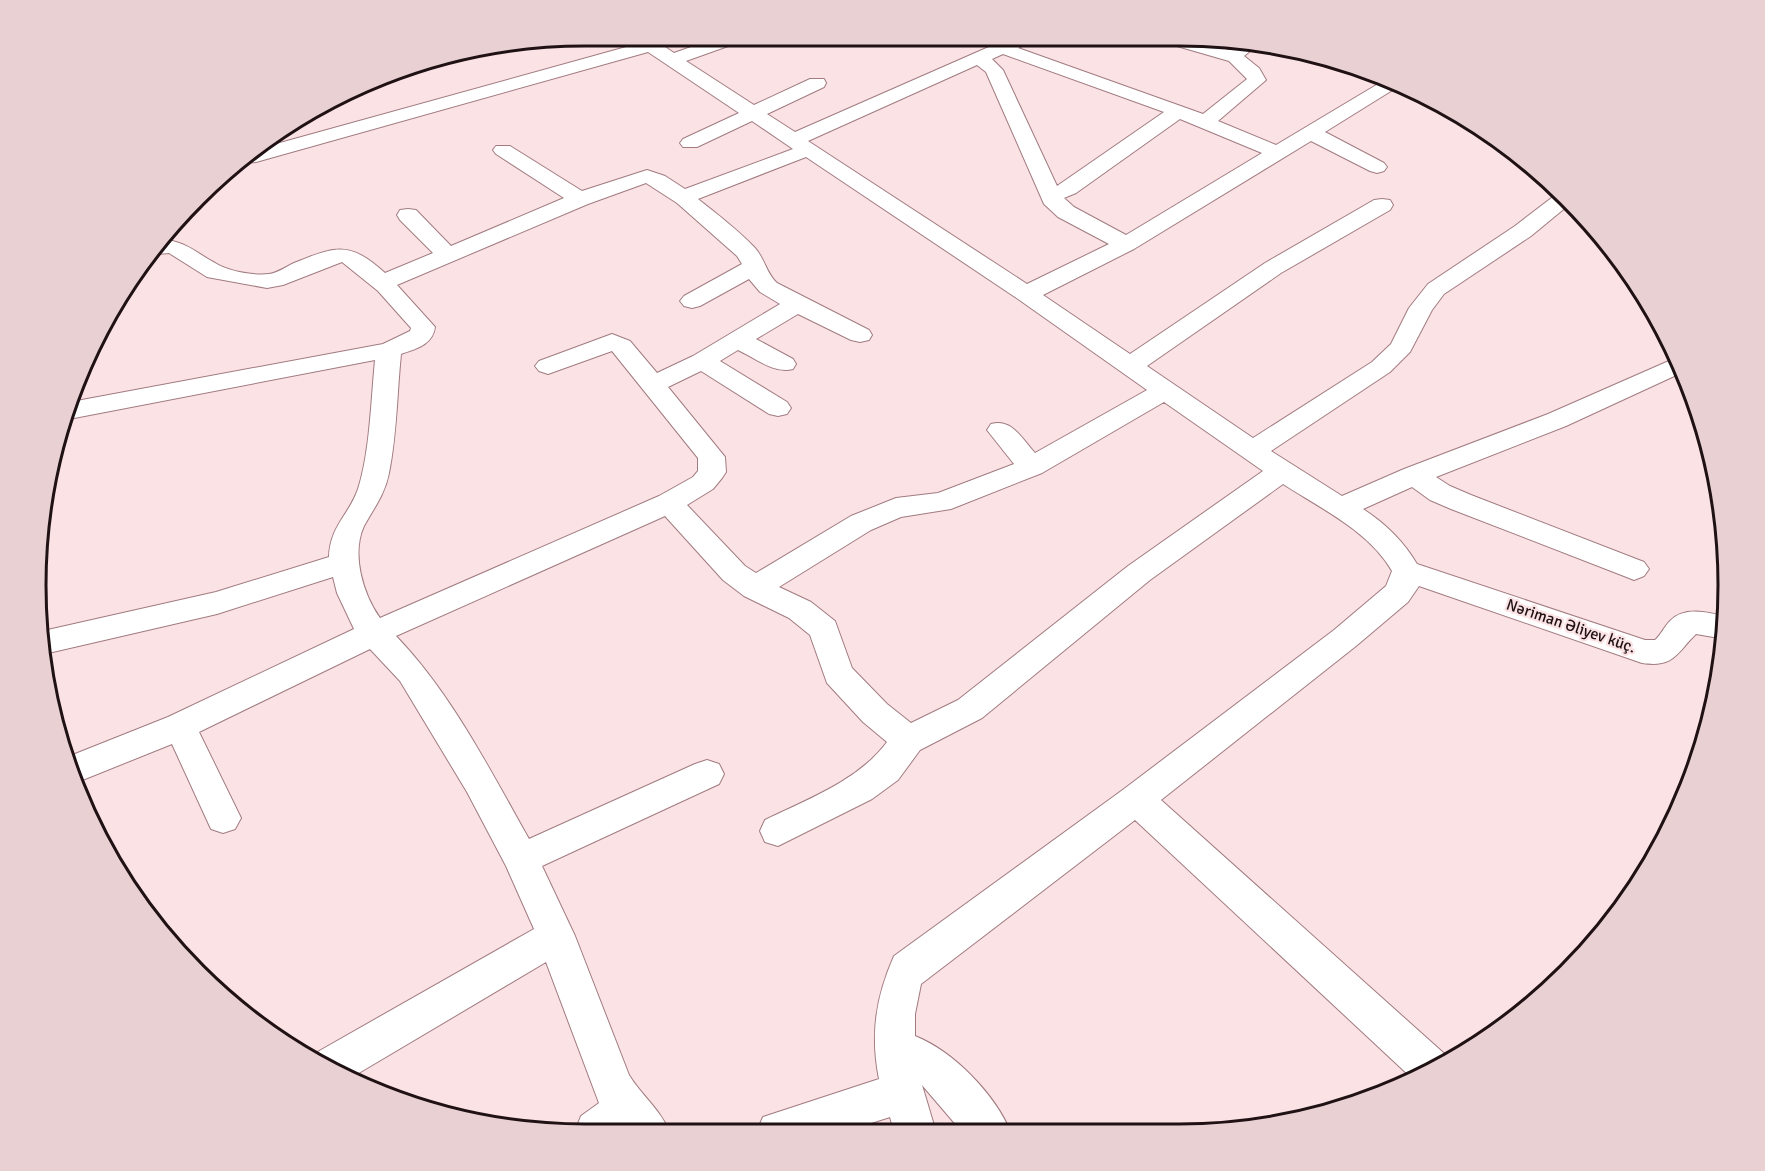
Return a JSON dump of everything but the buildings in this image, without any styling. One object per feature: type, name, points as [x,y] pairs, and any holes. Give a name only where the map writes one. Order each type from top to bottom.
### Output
[{"type":"street","points":[[262,155],[653,48],[668,46]]},
{"type":"street","points":[[682,198],[800,145],[1007,46]]},
{"type":"street","points":[[1196,47],[1235,57],[1253,72],[1257,80],[1205,122]]},
{"type":"street","points":[[653,48],[1026,294],[1282,471],[1365,524],[1398,556],[1407,571],[1404,585],[1397,594],[1345,638],[1136,799],[908,969],[898,989],[894,1018],[903,1092],[913,1124]]},
{"type":"street","points":[[1002,48],[1178,111],[1278,153]]},
{"type":"street","points":[[1235,57],[1242,50]]},
{"type":"street","points":[[978,59],[987,63],[994,70],[1050,196],[1066,212],[1126,244]]},
{"type":"street","points":[[690,143],[817,83]]},
{"type":"street","points":[[1026,294],[1126,244],[1385,88]]},
{"type":"street","points":[[1050,196],[1069,189],[1178,111]]},
{"type":"street","points":[[1312,133],[1350,155],[1377,167]]},
{"type":"street","points":[[503,150],[580,199]]},
{"type":"street","points":[[382,283],[580,199],[647,176],[655,178],[682,198],[745,251],[766,285],[797,304],[860,335]]},
{"type":"street","points":[[1254,450],[1381,367],[1401,347],[1421,308],[1436,290],[1523,231],[1559,202]]},
{"type":"street","points":[[1131,365],[1273,268],[1382,205]]},
{"type":"street","points":[[408,215],[448,256]]},
{"type":"street","points":[[76,410],[389,350],[413,341],[422,334],[423,327],[414,314],[382,283],[350,257],[344,255],[267,281],[212,271],[176,247],[168,245]]},
{"type":"street","points":[[692,301],[756,266]]},
{"type":"street","points":[[653,385],[702,361],[797,304]]},
{"type":"street","points":[[739,340],[784,364]]},
{"type":"street","points":[[78,768],[180,726],[374,633],[669,503],[703,483],[712,472],[711,457],[621,346],[612,341],[548,366]]},
{"type":"street","points":[[389,350],[376,470],[371,492],[349,528],[344,545],[344,563],[352,593],[362,616],[374,633],[411,672],[479,782],[521,859],[556,936],[613,1088],[623,1123]]},
{"type":"street","points":[[702,361],[778,408]]},
{"type":"street","points":[[1341,510],[1380,489],[1557,420],[1672,368]]},
{"type":"street","points":[[755,588],[870,520],[896,508],[941,502],[1032,467],[1166,390]]},
{"type":"street","points":[[1000,429],[1032,467]]},
{"type":"street","points":[[778,831],[860,789],[886,770],[908,740],[969,709],[1139,573],[1282,471]]},
{"type":"street","points":[[1414,475],[1440,493],[1634,570]]},
{"type":"street","points":[[669,503],[734,573],[755,588],[800,610],[824,629],[838,674],[875,713],[908,740]]},
{"type":"street","points":[[50,642],[207,606],[344,563]]},
{"type":"street","name":"Nəriman Əliyev küç.","points":[[1407,571],[1646,652],[1659,652],[1668,647],[1682,626],[1690,622],[1717,626]]},
{"type":"street","points":[[180,726],[223,818]]},
{"type":"street","points":[[521,859],[706,774]]},
{"type":"street","points":[[1136,799],[1427,1064]]},
{"type":"street","points":[[336,1063],[556,936]]},
{"type":"street","points":[[896,1049],[913,1053],[936,1069],[981,1124]]},
{"type":"street","points":[[803,1124],[903,1092]]}]
